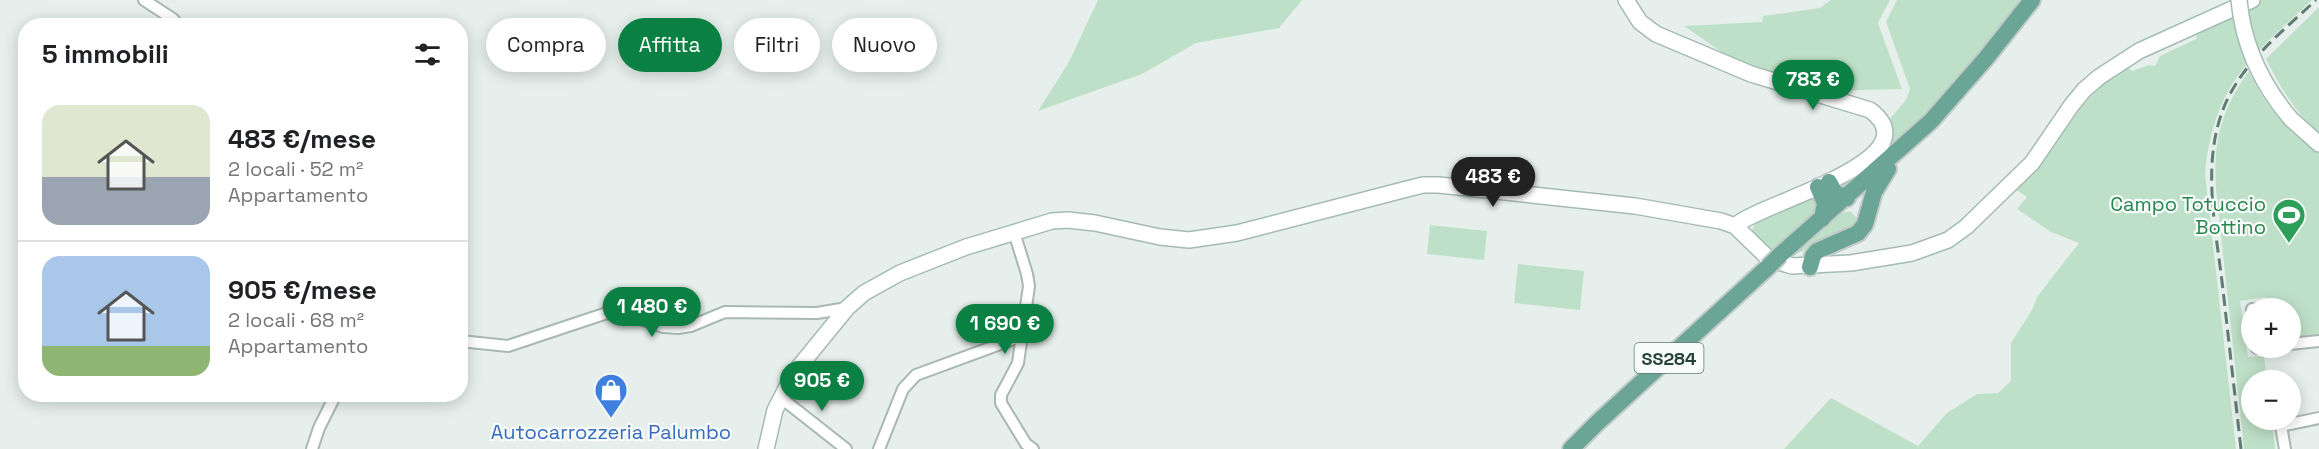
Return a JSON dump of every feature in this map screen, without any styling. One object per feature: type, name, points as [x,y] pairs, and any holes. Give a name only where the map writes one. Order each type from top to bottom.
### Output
[{"type":"main road","points":[[1822,219],[1906,144],[1958,91],[2032,0]]},
{"type":"main road","points":[[1810,267],[1817,251],[1858,233],[1865,224],[1879,183],[1906,144]]},
{"type":"main road","points":[[1824,185],[1842,202],[1858,211],[1861,223],[1858,233]]},
{"type":"main road","points":[[1822,219],[1826,203],[1824,185]]},
{"type":"main road","name":"SS284","points":[[1571,449],[1596,423],[1822,219]]},
{"type":"street","points":[[144,0],[171,18]]},
{"type":"street","points":[[1626,0],[1640,22],[1656,34],[1751,74],[1860,106],[1878,116],[1885,130],[1885,137],[1878,150],[1852,170],[1824,185],[1752,214],[1735,226]]},
{"type":"street","points":[[2239,0],[2246,39],[2257,68],[2272,95],[2291,119],[2319,144]]},
{"type":"street","points":[[766,449],[771,421],[780,397],[794,373],[847,308],[864,293],[900,273],[966,247],[1052,221],[1095,223],[1160,237],[1189,240],[1237,233],[1424,185],[1635,206],[1721,220],[1735,226],[1769,259],[1792,266],[1810,267],[1912,253],[1936,246],[1958,235],[2032,163],[2084,90],[2130,56],[2252,0]]},
{"type":"street","points":[[1014,232],[1028,274],[1029,286],[1018,363],[1001,395],[1001,403],[1026,444],[1033,449]]},
{"type":"street","points":[[468,342],[508,346],[610,312],[630,315],[663,327],[678,328],[725,312],[817,313],[847,308]]},
{"type":"street","points":[[879,449],[903,389],[916,375],[1022,336]]},
{"type":"street","points":[[2301,343],[2319,341]]},
{"type":"street","points":[[780,397],[846,449]]},
{"type":"street","points":[[312,449],[332,402]]},
{"type":"street","points":[[2285,449],[2281,426],[2319,417]]},
{"type":"green space","points":[[1098,0],[1302,0],[1279,28],[1196,43],[1142,74],[1038,111],[1069,62]]},
{"type":"green space","points":[[1831,0],[1890,0],[1878,23],[1902,89],[1820,91],[1802,85],[1802,76],[1795,75],[1794,82],[1729,57],[1684,26],[1762,22],[1763,16],[1820,8]]},
{"type":"green space","points":[[1897,0],[2023,0],[1982,52],[1925,114],[1848,187],[1841,189],[1839,183],[1867,164],[1883,149],[1891,131],[1889,120],[1906,100],[1910,89],[1886,22]]},
{"type":"green space","points":[[2262,0],[2312,0],[2270,39],[2239,75],[2226,95],[2210,143],[2205,174],[2236,449],[1784,449],[1831,398],[1918,446],[1947,413],[1977,394],[1998,393],[2011,381],[2011,343],[2032,310],[2037,297],[2079,243],[2051,232],[2017,209],[2027,197],[2015,189],[2042,162],[2089,99],[2112,77],[2127,67],[2132,71],[2149,65],[2155,66],[2160,56],[2196,39],[2198,31]]},
{"type":"green space","points":[[2319,7],[2319,133],[2289,99],[2266,59]]},
{"type":"green space","points":[[2249,71],[2262,96],[2278,117],[2307,145],[2319,153],[2319,334],[2301,337],[2301,298],[2241,298],[2241,358],[2264,358],[2266,370],[2241,370],[2241,421],[2215,172],[2221,127],[2225,113]]},
{"type":"green space","points":[[1809,198],[1814,198],[1818,202],[1819,211],[1771,254],[1752,233],[1755,222]]},
{"type":"green space","points":[[1850,211],[1857,218],[1857,225],[1786,259],[1838,214]]},
{"type":"green space","points":[[1430,225],[1487,231],[1484,260],[1427,254]]},
{"type":"green space","points":[[1518,264],[1584,271],[1580,310],[1514,303]]},
{"type":"green space","points":[[2242,430],[2273,430],[2275,449],[2244,449]]},
{"type":"railway","points":[[2241,449],[2214,217],[2212,193],[2214,144],[2219,121],[2228,98],[2245,70],[2316,0]]},
{"type":"place","name":"Campo Totuccio Bottino","points":[[2289,244]]},
{"type":"place","name":"Autocarrozzeria Palumbo","points":[[611,419]]}]
